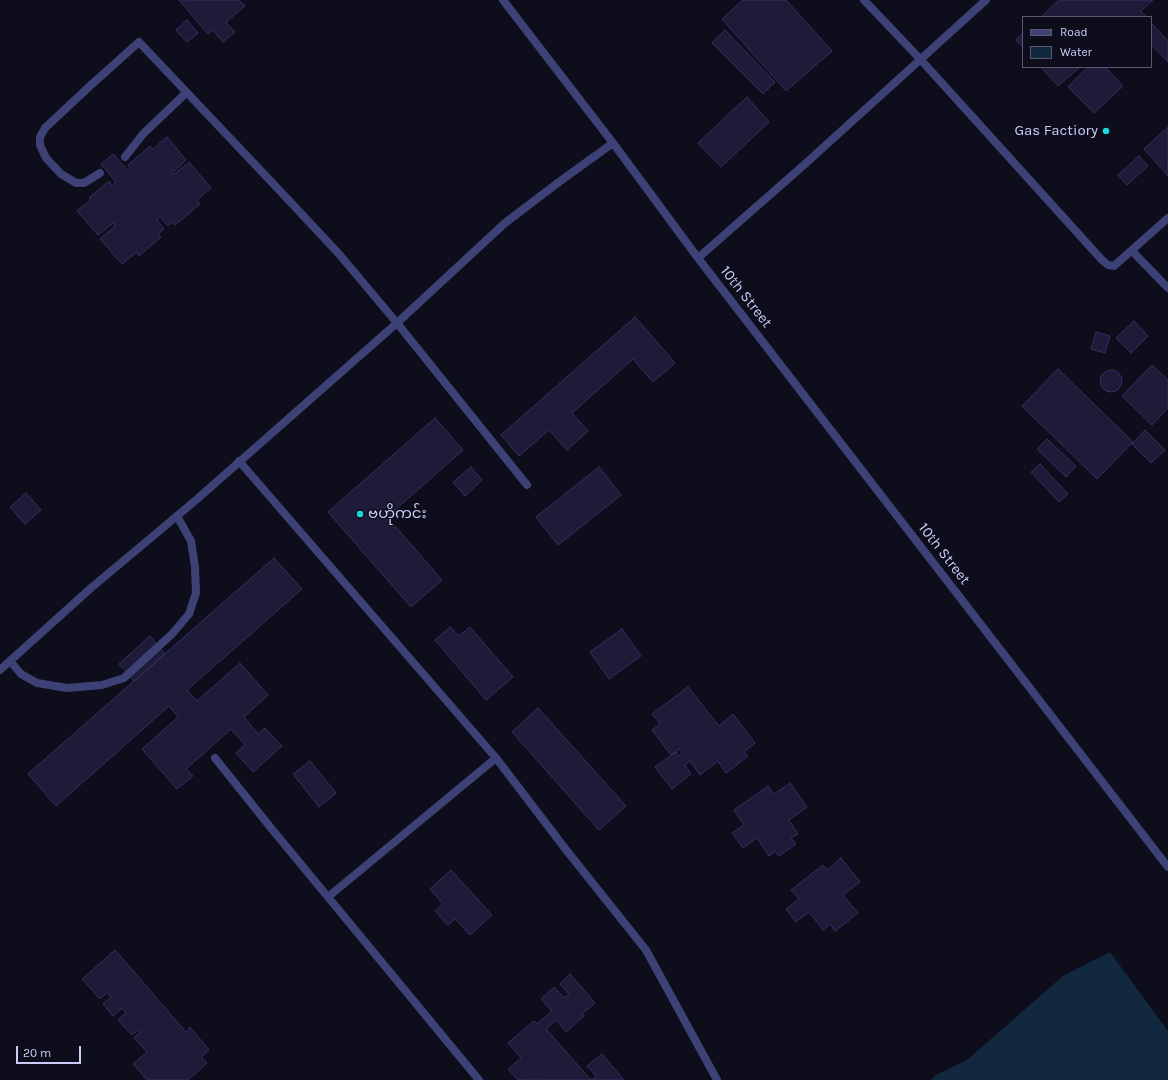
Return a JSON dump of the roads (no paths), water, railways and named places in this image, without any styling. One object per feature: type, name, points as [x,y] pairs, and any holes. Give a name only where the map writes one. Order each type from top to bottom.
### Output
[{"type":"street","name":"10th Street","points":[[503,0],[613,143],[698,258],[1168,867]]},
{"type":"street","points":[[864,0],[921,60],[1108,265],[1114,266],[1168,218]]},
{"type":"street","points":[[698,258],[806,164],[986,0]]},
{"type":"street","points":[[100,173],[84,183],[76,183],[61,174],[46,158],[40,145],[40,137],[45,128],[139,42],[339,254],[397,323],[527,485]]},
{"type":"street","points":[[125,157],[143,134],[186,93]]},
{"type":"street","points":[[0,670],[91,588],[177,516],[397,323],[505,223],[613,143]]},
{"type":"street","points":[[1132,250],[1168,288]]},
{"type":"street","points":[[239,461],[496,758],[567,851],[646,950],[718,1080]]},
{"type":"street","points":[[10,661],[21,674],[36,684],[67,688],[102,685],[124,678],[172,634],[189,614],[196,592],[195,567],[191,540],[177,516]]},
{"type":"street","points":[[215,758],[479,1080]]},
{"type":"street","points":[[328,897],[496,758]]},
{"type":"water","points":[[1110,952],[1168,1031],[1168,1080],[931,1080],[936,1075],[967,1060],[1063,976]]},
{"type":"place","name":"Gas Factiory","points":[[1106,131]]},
{"type":"place","name":"ဗဟိုကင်း","points":[[360,514]]}]
